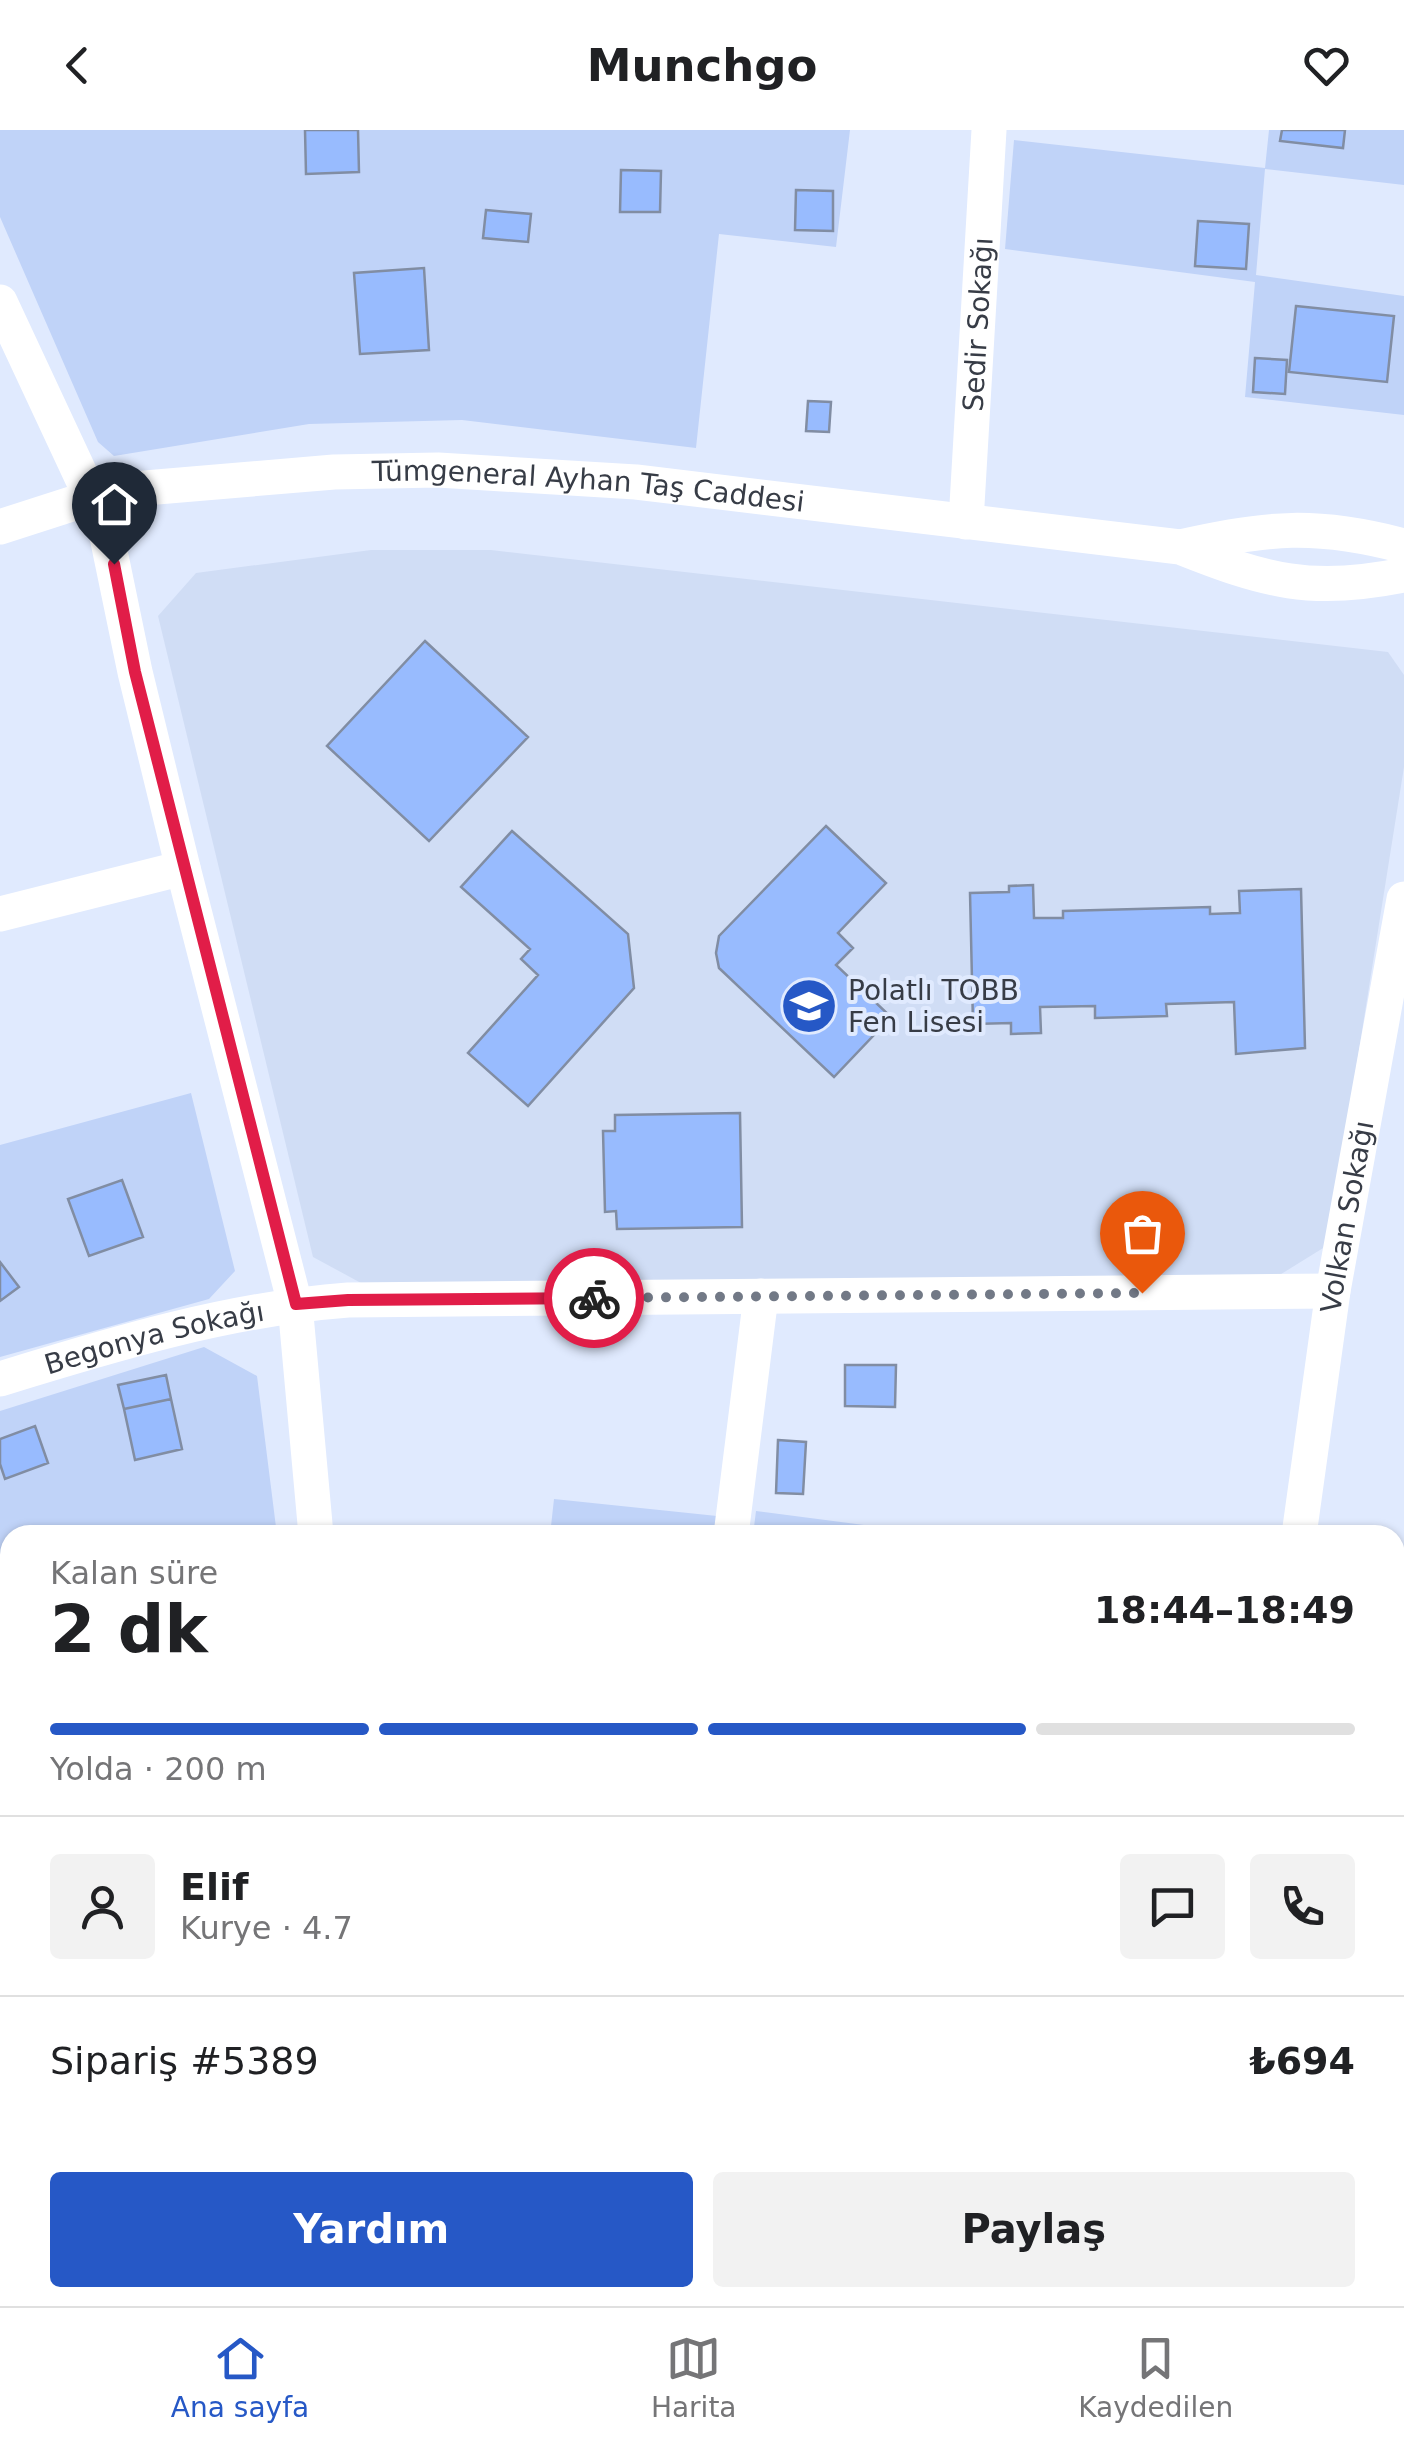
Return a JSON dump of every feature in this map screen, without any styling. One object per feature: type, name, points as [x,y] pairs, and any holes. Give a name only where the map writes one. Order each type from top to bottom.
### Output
[{"type":"street","name":"Sedir Sokağı","points":[[966,522],[989,130]]},
{"type":"street","points":[[0,302],[104,528],[114,564],[135,672],[183,868],[296,1304],[315,1525]]},
{"type":"street","name":"Tümgeneral Ayhan Taş Caddesi","points":[[0,528],[90,498],[228,479],[438,470],[636,482],[1180,548],[1238,570],[1290,582],[1352,583],[1404,575]]},
{"type":"street","name":"Tümgeneral Ayhan Taş Caddesi","points":[[1180,548],[1241,533],[1295,528],[1353,533],[1404,546]]},
{"type":"street","points":[[0,914],[183,868]]},
{"type":"street","name":"Volkan Sokağı","points":[[1299,1525],[1332,1292],[1404,899]]},
{"type":"street","name":"Begonya Sokağı","points":[[0,1379],[160,1333],[296,1304],[348,1300],[1332,1292]]},
{"type":"street","points":[[732,1525],[761,1296]]},
{"type":"shaded area","points":[[0,130],[850,130],[836,247],[719,234],[696,448],[462,420],[309,424],[114,456],[98,442],[0,217]]},
{"type":"shaded area","points":[[1269,130],[1404,130],[1404,185],[1265,169],[1256,275],[1404,296],[1404,415],[1245,397],[1255,282],[1005,249],[1014,140],[1265,168]]},
{"type":"shaded area","name":"Polatlı TOBB Fen Lisesi","points":[[371,550],[491,550],[1388,652],[1404,675],[1404,767],[1328,1245],[1278,1276],[361,1283],[313,1257],[158,616],[196,573]]},
{"type":"shaded area","points":[[191,1093],[235,1271],[209,1299],[0,1357],[0,1145]]},
{"type":"shaded area","points":[[204,1347],[257,1376],[276,1525],[0,1525],[0,1411]]},
{"type":"shaded area","points":[[554,1499],[717,1516],[716,1525],[551,1525]]},
{"type":"shaded area","points":[[756,1511],[864,1525],[754,1525]]},
{"type":"building","points":[[305,130],[358,130],[359,172],[306,174]]},
{"type":"building","points":[[1282,130],[1345,130],[1343,148],[1280,141]]},
{"type":"building","points":[[621,170],[661,171],[660,212],[620,212]]},
{"type":"building","points":[[796,190],[833,191],[833,231],[795,230]]},
{"type":"building","points":[[486,210],[531,214],[528,242],[483,238]]},
{"type":"building","points":[[1198,221],[1249,224],[1246,269],[1195,266]]},
{"type":"building","points":[[424,268],[429,350],[360,354],[354,273]]},
{"type":"building","points":[[1296,306],[1394,316],[1387,382],[1289,372]]},
{"type":"building","points":[[1255,358],[1287,360],[1285,394],[1253,392]]},
{"type":"building","points":[[808,401],[831,402],[829,432],[806,431]]},
{"type":"building","points":[[425,641],[528,737],[429,841],[327,746]]},
{"type":"building","points":[[826,826],[886,883],[838,933],[853,948],[836,965],[891,1017],[834,1077],[719,968],[716,953],[719,936]]},
{"type":"building","points":[[512,831],[628,934],[634,988],[528,1106],[468,1053],[538,975],[521,959],[530,949],[461,887]]},
{"type":"building","points":[[1033,885],[1034,918],[1063,918],[1063,911],[1210,907],[1210,914],[1240,913],[1239,891],[1301,889],[1305,1048],[1236,1054],[1234,1002],[1166,1004],[1167,1016],[1095,1018],[1095,1006],[1040,1007],[1041,1033],[1011,1034],[1011,1023],[973,1024],[970,893],[1009,892],[1009,886]]},
{"type":"building","points":[[740,1113],[742,1227],[617,1229],[616,1211],[605,1212],[603,1131],[615,1131],[615,1115]]},
{"type":"building","points":[[122,1180],[143,1237],[89,1256],[68,1199]]},
{"type":"building","points":[[0,1262],[19,1287],[0,1301]]},
{"type":"building","points":[[845,1365],[896,1365],[895,1407],[845,1406]]},
{"type":"building","points":[[166,1375],[171,1399],[124,1409],[118,1385]]},
{"type":"building","points":[[171,1399],[182,1449],[135,1460],[124,1409]]},
{"type":"building","points":[[35,1426],[48,1463],[5,1479],[0,1464],[0,1439]]},
{"type":"building","points":[[778,1440],[806,1442],[803,1494],[776,1493]]},
{"type":"way so far","points":[[594,1298],[1142,1293]]},
{"type":"place","name":"Polatlı TOBB Fen Lisesi","points":[[809,1006]]},
{"type":"route","points":[[114,564],[135,672],[192,905],[296,1304],[594,1298]]}]
